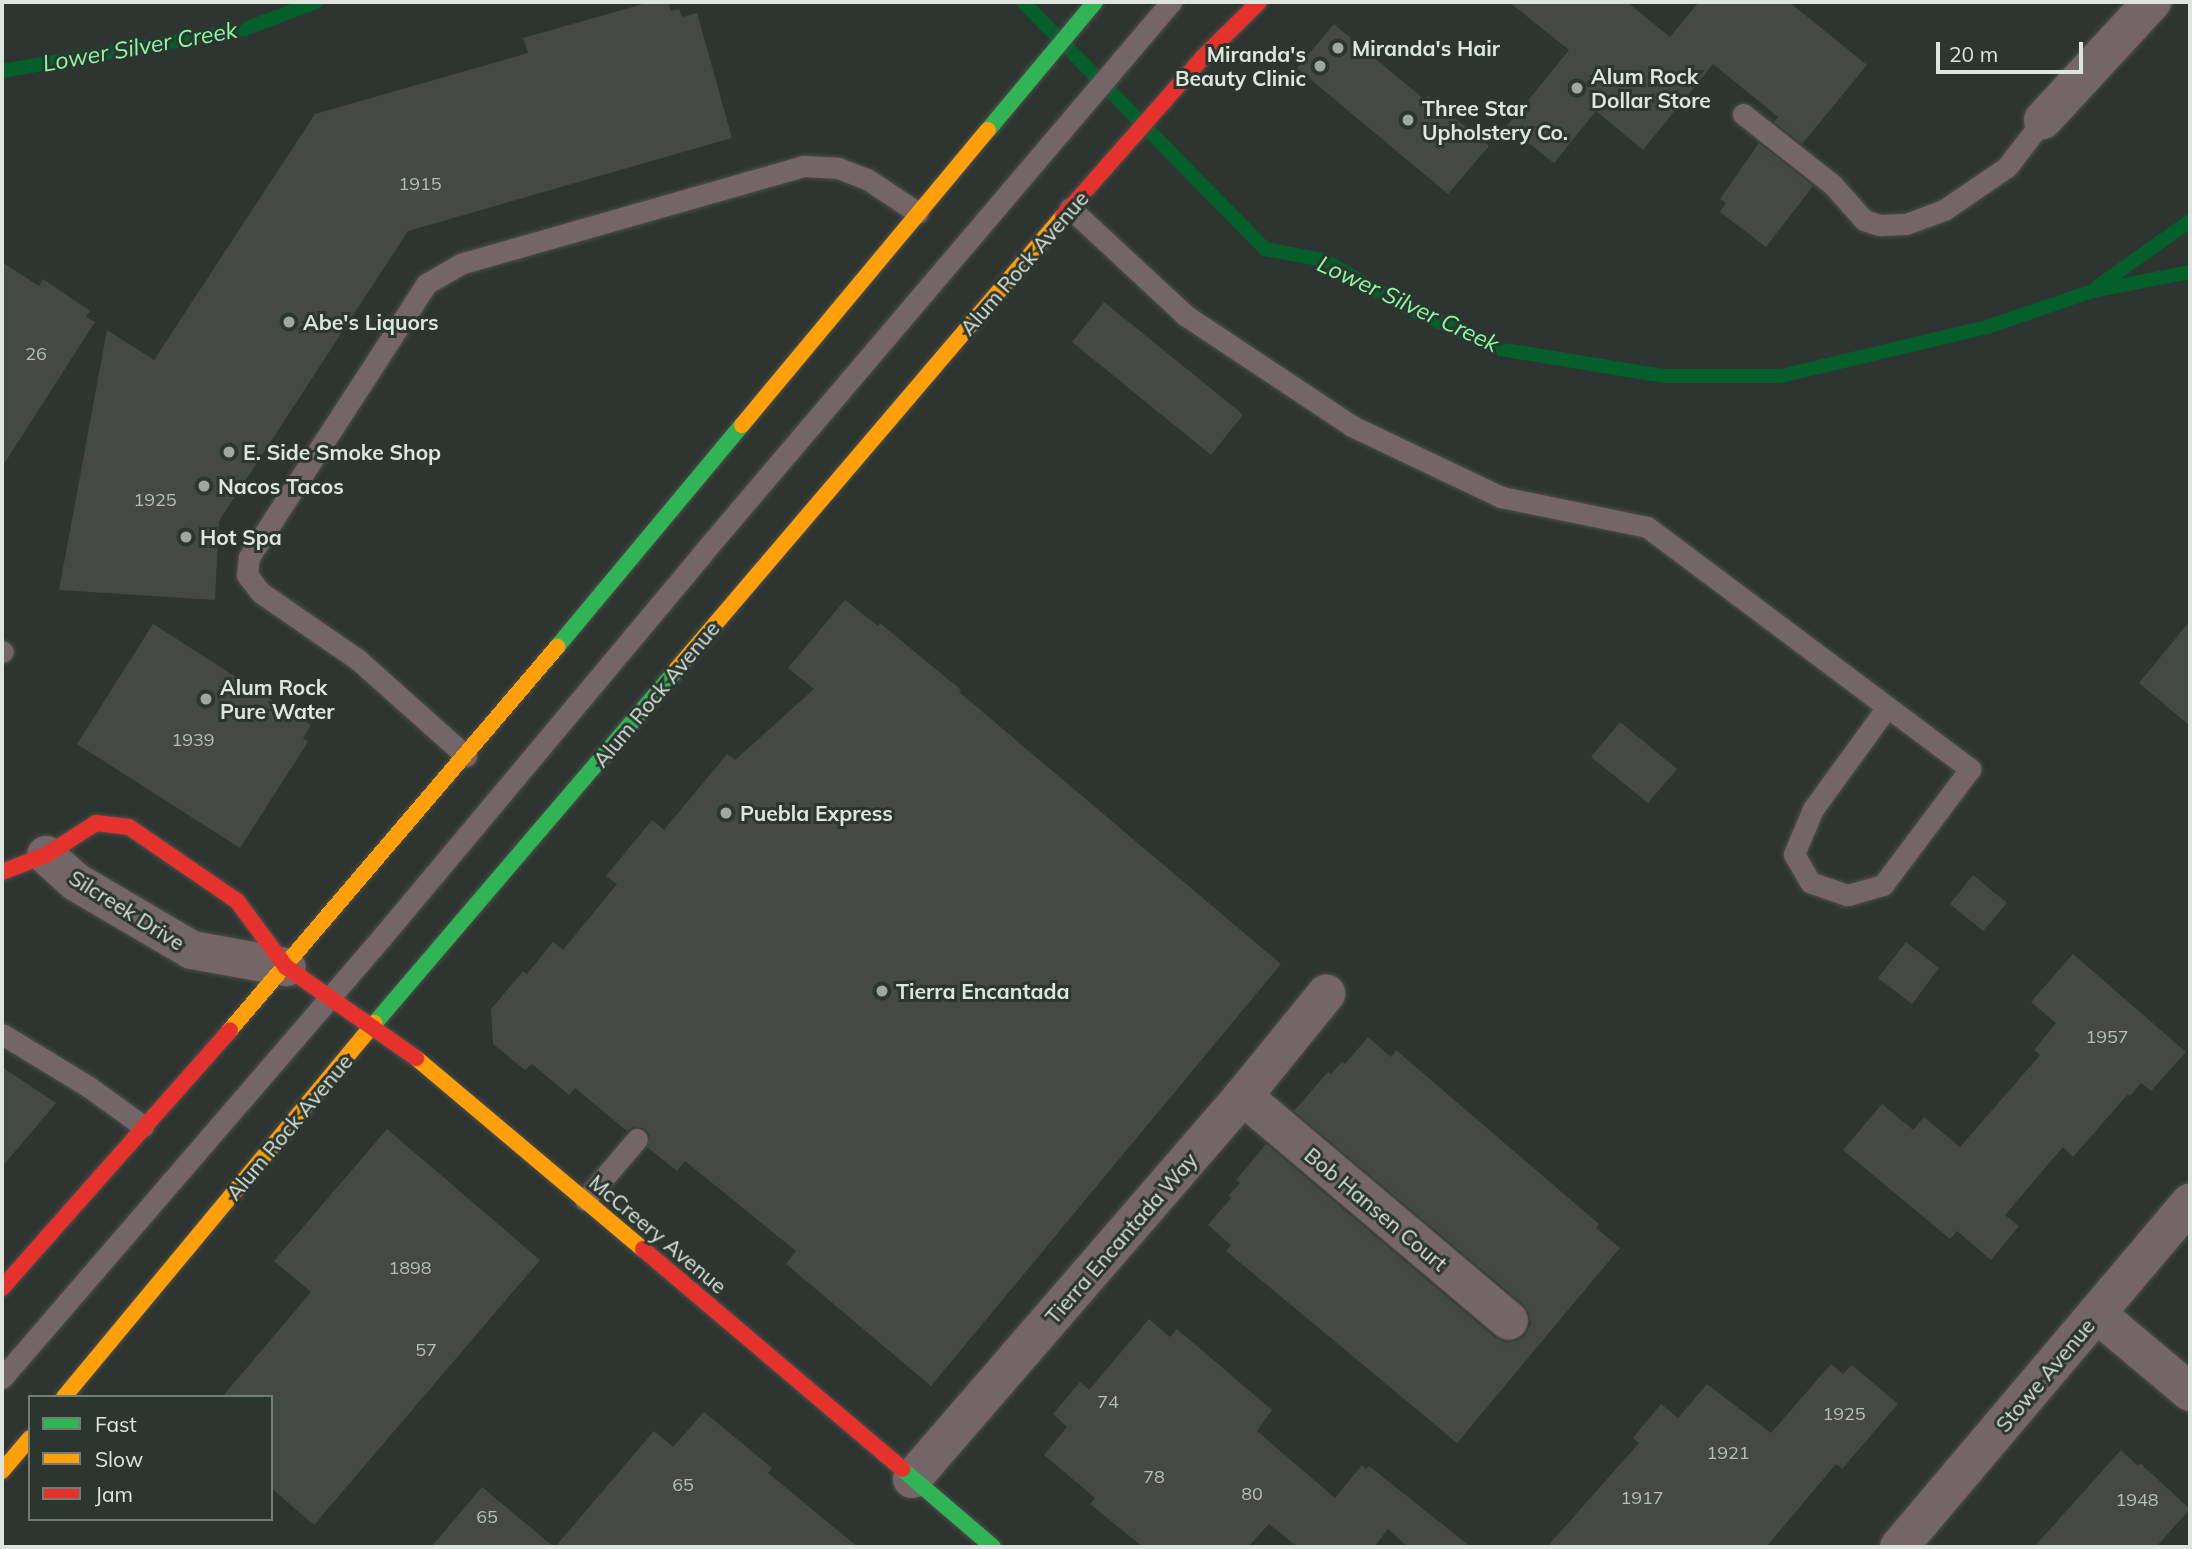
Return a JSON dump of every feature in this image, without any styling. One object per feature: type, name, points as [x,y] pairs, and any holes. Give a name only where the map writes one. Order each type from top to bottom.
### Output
[{"type":"main road","points":[[2,1288],[286,967],[466,756],[1095,2]]},
{"type":"main road","name":"Alum Rock Avenue","points":[[66,1395],[316,1092],[373,1029],[1070,208],[1203,57],[1259,2]]},
{"type":"main road","name":"Silcreek Drive","points":[[2,872],[46,855],[96,823],[129,827],[237,901],[286,967]]},
{"type":"main road","name":"McCreery Avenue","points":[[286,967],[434,1071],[993,1547]]},
{"type":"main road","points":[[2,1471],[28,1440]]},
{"type":"street","points":[[2043,120],[2152,2]]},
{"type":"street","name":"Silcreek Drive","points":[[46,855],[76,882],[192,950],[286,967]]},
{"type":"street","name":"Tierra Encantada Way","points":[[912,1479],[1243,1096],[1326,994]]},
{"type":"street","name":"Bob Hansen Court","points":[[1243,1096],[1509,1321]]},
{"type":"street","name":"Stowe Avenue","points":[[1899,1547],[2190,1203]]},
{"type":"street","points":[[2097,1314],[2190,1392]]},
{"type":"lane","points":[[2,1378],[330,998],[1171,2]]},
{"type":"lane","points":[[1743,114],[1832,184],[1864,220],[1879,225],[1906,224],[1944,210],[2007,167],[2043,120]]},
{"type":"lane","points":[[466,756],[357,659],[260,592],[247,575],[249,557],[426,284],[460,264],[803,166],[838,168],[867,179],[918,213]]},
{"type":"lane","points":[[1070,208],[1185,315],[1352,426],[1501,497],[1647,527],[1970,769],[1883,885],[1847,895],[1810,883],[1794,854],[1813,809],[1887,707]]},
{"type":"lane","points":[[2,1034],[89,1087],[143,1126]]},
{"type":"lane","points":[[585,1200],[637,1139]]},
{"type":"building","points":[[650,2],[668,2],[671,11],[679,9],[682,17],[697,13],[732,138],[408,231],[219,521],[215,600],[59,590],[107,330],[154,360],[315,114],[528,53],[523,38]]},
{"type":"building","points":[[1509,2],[1627,2],[1670,37],[1699,2],[1789,2],[1867,65],[1802,144],[1774,122],[1778,117],[1713,64],[1643,150],[1596,111],[1554,163],[1507,126],[1569,50]]},
{"type":"building","name":"Three Star Upholstery Co.","points":[[1334,24],[1425,100],[1428,96],[1489,146],[1448,194],[1297,68]]},
{"type":"building","points":[[1759,143],[1813,186],[1766,247],[1720,212],[1726,203],[1720,199]]},
{"type":"building","points":[[2,262],[39,286],[43,279],[90,311],[86,317],[95,322],[2,467]]},
{"type":"building","points":[[1104,302],[1240,412],[1242,416],[1211,455],[1072,342]]},
{"type":"building","name":"Tierra Encantada","points":[[845,600],[878,626],[880,623],[961,690],[959,692],[1281,964],[931,1386],[786,1264],[796,1251],[685,1161],[677,1171],[647,1147],[650,1135],[645,1129],[633,1126],[627,1131],[575,1088],[569,1095],[532,1064],[525,1070],[493,1044],[491,1009],[523,971],[527,974],[553,942],[563,950],[617,884],[606,876],[652,820],[664,830],[727,754],[735,760],[814,689],[788,668]]},
{"type":"building","points":[[2190,621],[2190,726],[2139,683]]},
{"type":"building","points":[[153,624],[311,725],[303,738],[308,742],[240,848],[77,744]]},
{"type":"building","points":[[1620,722],[1677,769],[1648,803],[1591,757]]},
{"type":"building","points":[[1973,875],[2007,903],[1983,931],[1950,904]]},
{"type":"building","points":[[1906,942],[1939,968],[1912,1004],[1878,978]]},
{"type":"building","points":[[2073,954],[2186,1052],[2151,1091],[2141,1083],[2130,1096],[2128,1094],[2073,1157],[2063,1147],[2005,1215],[2019,1226],[1991,1260],[1957,1231],[1950,1239],[1843,1150],[1882,1104],[1913,1130],[1924,1117],[1960,1147],[2040,1055],[2034,1050],[2056,1023],[2031,1002]]},
{"type":"building","points":[[1368,1037],[1391,1057],[1396,1050],[1599,1224],[1596,1228],[1620,1248],[1457,1443],[1226,1251],[1231,1245],[1208,1225],[1231,1198],[1228,1196],[1240,1183],[1236,1180],[1266,1144],[1495,1338],[1506,1343],[1525,1336],[1531,1324],[1529,1313],[1523,1304],[1294,1111],[1328,1072],[1331,1074],[1342,1062],[1345,1064]]},
{"type":"building","points":[[2,1067],[56,1103],[2,1167]]},
{"type":"building","points":[[387,1129],[540,1260],[314,1525],[273,1490],[273,1395],[224,1395],[311,1292],[274,1261]]},
{"type":"building","points":[[1149,1319],[1170,1337],[1177,1329],[1272,1410],[1257,1431],[1335,1498],[1362,1465],[1366,1470],[1369,1466],[1471,1547],[1408,1547],[1388,1529],[1374,1547],[1298,1547],[1269,1524],[1248,1547],[1143,1547],[1090,1504],[1095,1498],[1044,1455],[1067,1427],[1053,1414],[1080,1382],[1089,1390]]},
{"type":"building","points":[[1831,1364],[1843,1374],[1852,1365],[1898,1404],[1842,1469],[1836,1464],[1766,1547],[1547,1547],[1639,1443],[1633,1438],[1661,1404],[1678,1418],[1707,1384],[1771,1433]]},
{"type":"building","points":[[704,1412],[772,1468],[768,1473],[858,1547],[555,1547],[654,1431],[673,1447]]},
{"type":"building","points":[[2121,1450],[2138,1466],[2140,1463],[2190,1509],[2156,1547],[2034,1547]]},
{"type":"building","points":[[482,1487],[554,1547],[431,1547]]},
{"type":"waterway","name":"Lower Silver Creek","points":[[2,71],[245,29],[316,2]]},
{"type":"waterway","name":"Lower Silver Creek","points":[[1023,2],[1265,249],[1324,260],[1406,307],[1500,349],[1663,376],[1781,376],[1987,327],[2093,291],[2190,272]]},
{"type":"waterway","name":"Lower Silver Creek","points":[[2097,287],[2190,221]]},
{"type":"traffic: fast","points":[[988,130],[1095,2]]},
{"type":"traffic: fast","points":[[557,647],[742,425]]},
{"type":"traffic: fast","points":[[375,1023],[676,670]]},
{"type":"traffic: fast","points":[[902,1469],[993,1547]]},
{"type":"traffic: slow","points":[[742,425],[988,130]]},
{"type":"traffic: slow","points":[[676,670],[1063,216]]},
{"type":"traffic: slow","points":[[230,1030],[557,647]]},
{"type":"traffic: slow","points":[[66,1395],[375,1023]]},
{"type":"traffic: slow","points":[[416,1058],[643,1249]]},
{"type":"traffic: slow","points":[[2,1471],[28,1440]]},
{"type":"traffic: jam","points":[[1063,216],[1203,57],[1259,2]]},
{"type":"traffic: jam","points":[[2,872],[46,855],[96,823],[129,827],[237,901],[286,967],[416,1058]]},
{"type":"traffic: jam","points":[[2,1288],[230,1030]]},
{"type":"traffic: jam","points":[[643,1249],[902,1469]]},
{"type":"place","name":"Miranda's Hair","points":[[1338,48]]},
{"type":"place","name":"Miranda's Beauty Clinic","points":[[1320,66]]},
{"type":"place","name":"Alum Rock Dollar Store","points":[[1577,88]]},
{"type":"place","name":"Three Star Upholstery Co.","points":[[1408,120]]},
{"type":"place","name":"Abe's Liquors","points":[[289,322]]},
{"type":"place","name":"E. Side Smoke Shop","points":[[229,452]]},
{"type":"place","name":"Nacos Tacos","points":[[204,486]]},
{"type":"place","name":"Hot Spa","points":[[186,537]]},
{"type":"place","name":"Alum Rock Pure Water","points":[[206,699]]},
{"type":"place","name":"Puebla Express","points":[[726,813]]},
{"type":"place","name":"Tierra Encantada","points":[[882,991]]}]
